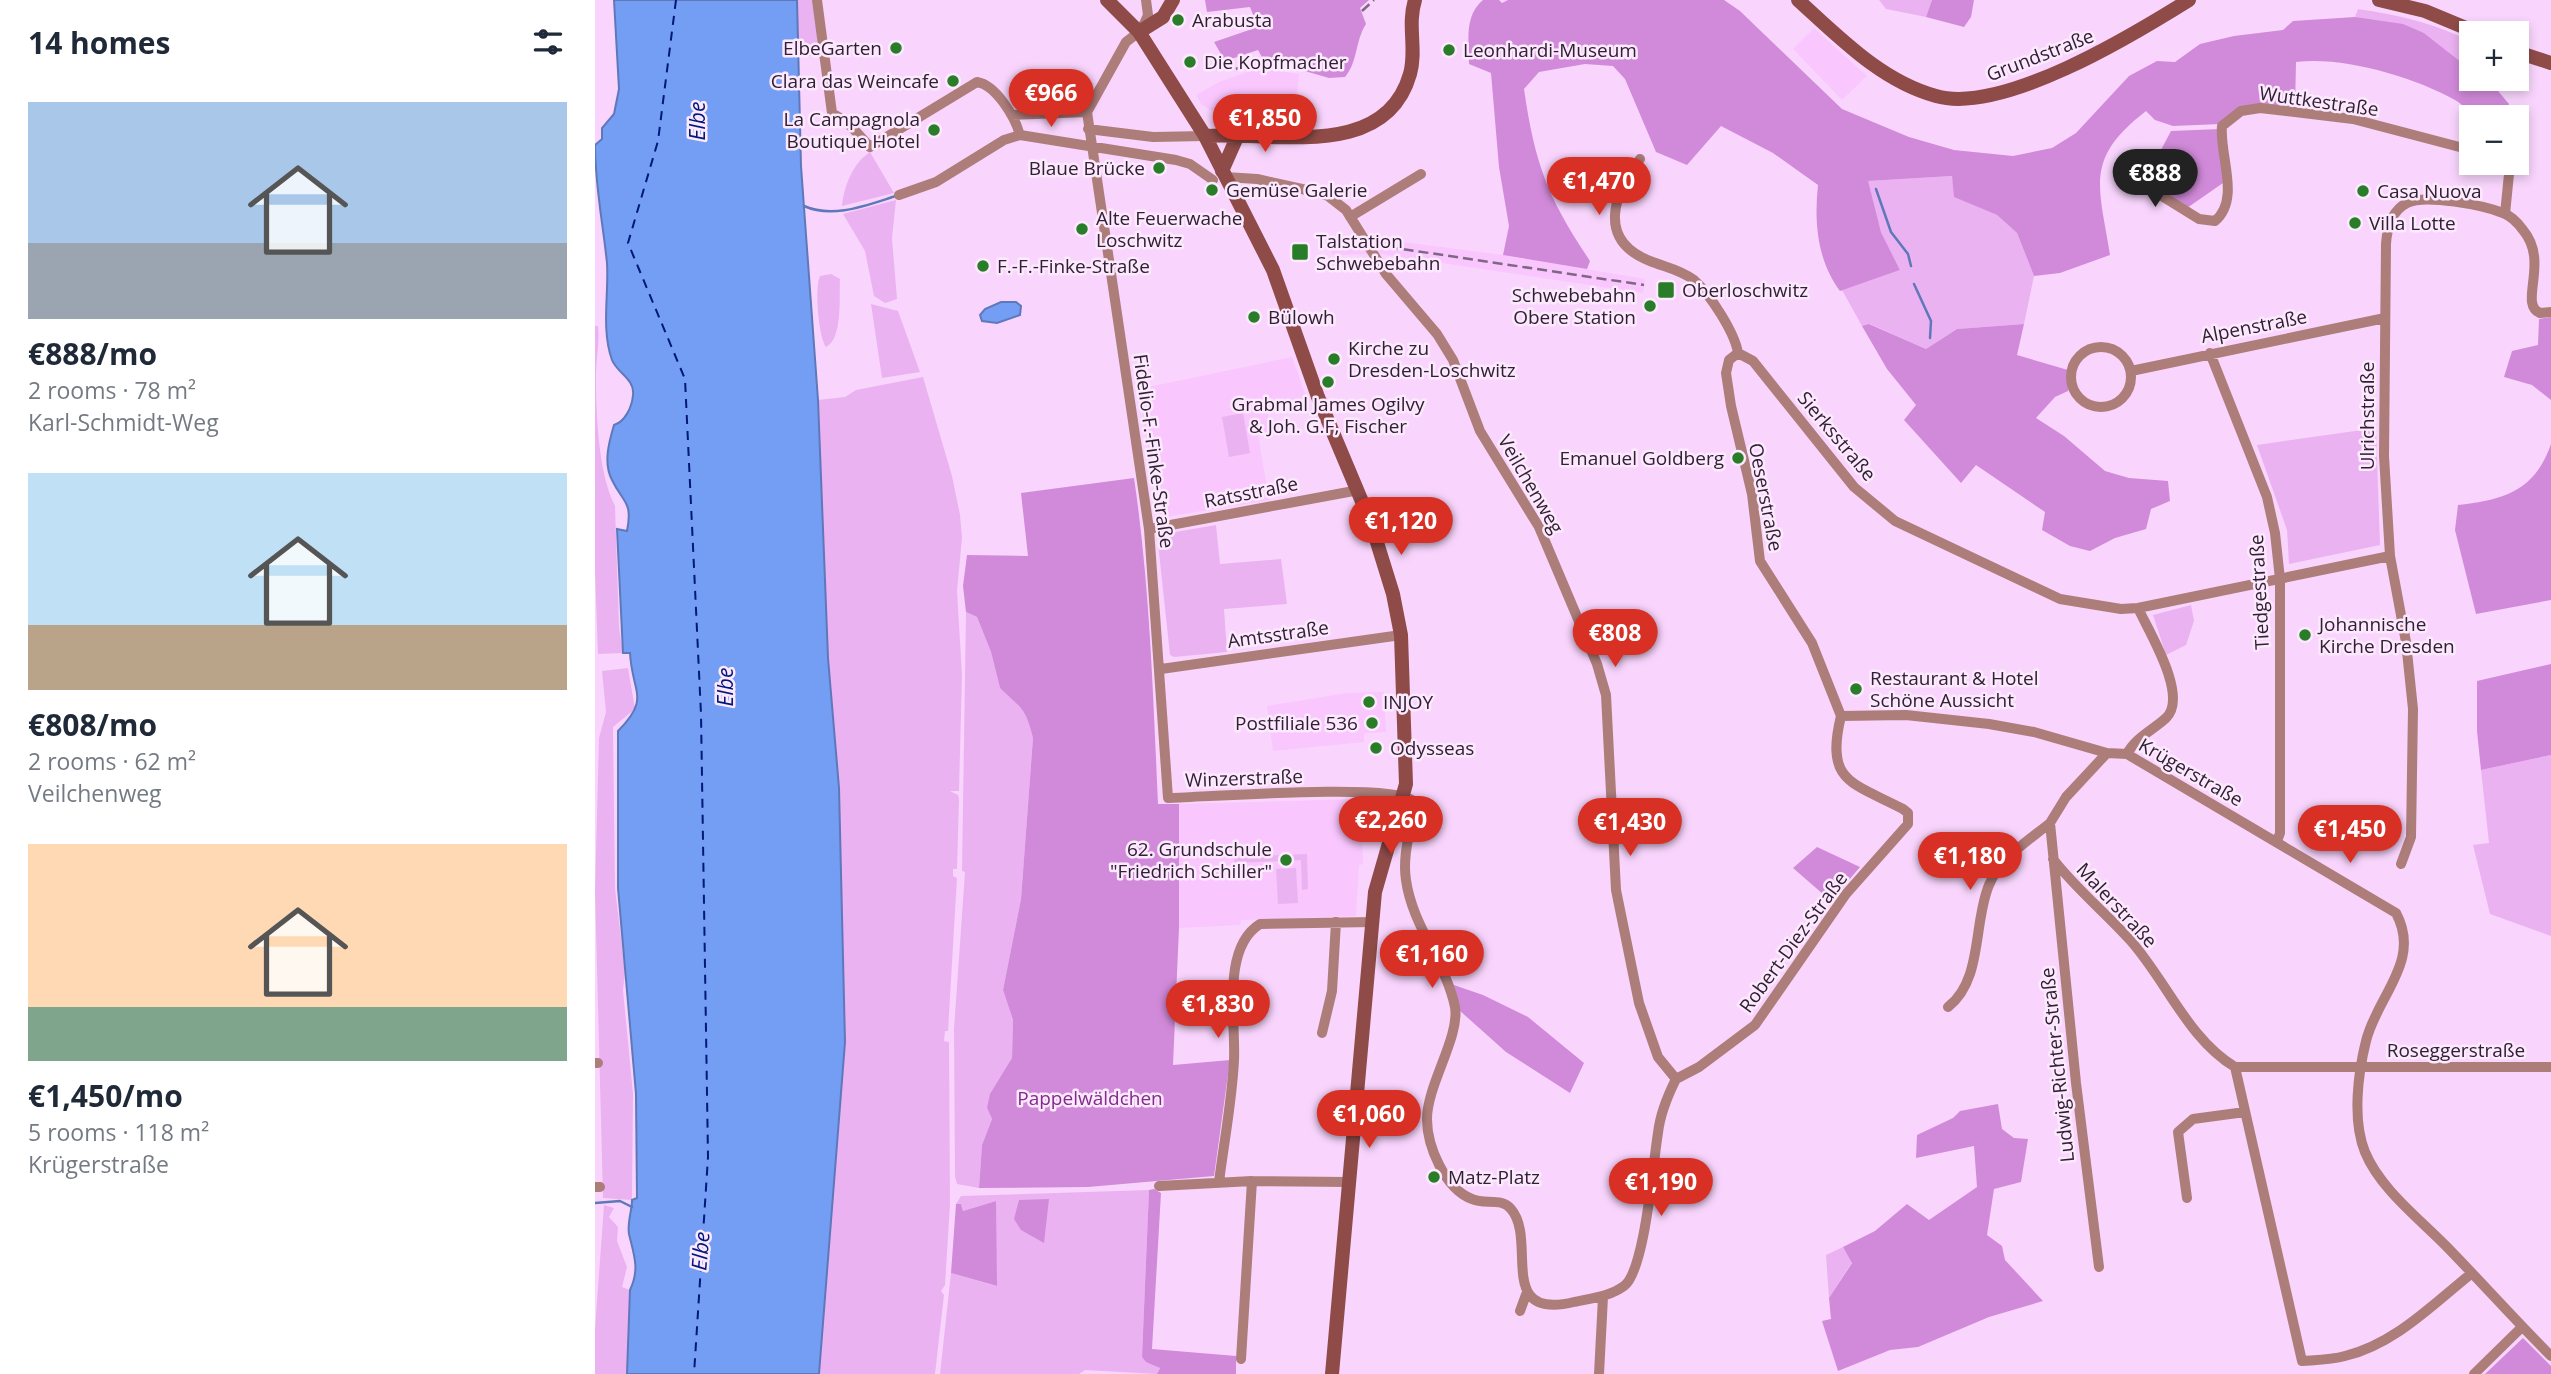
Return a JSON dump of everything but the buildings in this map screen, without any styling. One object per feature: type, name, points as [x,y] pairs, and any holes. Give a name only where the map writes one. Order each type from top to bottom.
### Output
[{"type":"main road","points":[[1107,0],[1139,32],[1205,136],[1220,176],[1273,270],[1318,397],[1359,490],[1382,554],[1401,635],[1406,735],[1404,795],[1375,892],[1332,1374]]},
{"type":"main road","points":[[1139,32],[1163,17],[1173,0]]},
{"type":"main road","points":[[1205,136],[1293,138],[1338,134],[1362,128],[1378,118],[1396,102],[1410,73],[1410,19],[1415,0]]},
{"type":"main road","name":"Grundstraße","points":[[1798,0],[1852,48],[1890,76],[1919,90],[1956,100],[1992,96],[2086,60],[2111,48],[2189,0]]},
{"type":"main road","points":[[2379,0],[2435,14],[2459,25]]},
{"type":"main road","points":[[2529,56],[2551,62]]},
{"type":"main road","points":[[1220,176],[1238,135]]},
{"type":"street","points":[[817,0],[832,113],[848,122],[870,146],[977,82],[988,86],[1013,116],[1020,135]]},
{"type":"street","points":[[1013,116],[1087,112],[1126,42],[1139,32],[1147,17],[1146,0]]},
{"type":"street","name":"Wuttkestraße","points":[[2128,175],[2199,219],[2215,221],[2228,196],[2221,142],[2223,126],[2241,111],[2260,108],[2353,119],[2459,147]]},
{"type":"street","name":"Fidelio-F.-Finke-Straße","points":[[1087,112],[1149,529],[1161,669],[1168,798]]},
{"type":"street","points":[[1088,130],[1153,137],[1205,136]]},
{"type":"street","points":[[899,195],[936,182],[1004,140],[1020,135],[1176,160],[1220,176]]},
{"type":"street","name":"Sierksstraße","points":[[1640,159],[1618,192],[1615,218],[1626,243],[1649,261],[1682,272],[1695,281],[1734,335],[1738,353],[1753,361],[1854,487],[1895,521],[2060,599],[2121,609],[2138,608],[2280,579]]},
{"type":"street","points":[[1350,217],[1421,174]]},
{"type":"street","points":[[2509,175],[2505,214],[2524,230],[2536,251],[2537,274],[2529,298],[2531,307],[2540,313],[2551,312]]},
{"type":"street","name":"Veilchenweg","points":[[1220,176],[1257,179],[1311,191],[1335,200],[1350,217],[1386,274],[1437,334],[1453,360],[1480,431],[1539,527],[1597,664],[1606,695],[1616,890],[1639,1003],[1658,1057],[1676,1079]]},
{"type":"street","name":"Ulrichstraße","points":[[2401,864],[2411,837],[2413,709],[2406,642],[2389,556],[2384,456],[2387,229],[2400,208],[2420,198],[2505,214]]},
{"type":"street","name":"Alpenstraße","points":[[2131,371],[2385,318]]},
{"type":"street","points":[[2095,347],[2106,347],[2120,353],[2131,371],[2130,386],[2125,395],[2114,404],[2104,407],[2085,402],[2074,391],[2071,382],[2072,366],[2078,357],[2095,347]]},
{"type":"street","name":"Oeserstraße","points":[[1738,353],[1729,360],[1726,373],[1737,437],[1752,494],[1760,561],[1812,643],[1841,716]]},
{"type":"street","name":"Tiedgestraße","points":[[2210,353],[2267,497],[2275,533],[2280,579],[2280,833],[2277,841]]},
{"type":"street","name":"Ratsstraße","points":[[1149,529],[1359,490]]},
{"type":"street","points":[[2280,579],[2389,556]]},
{"type":"street","points":[[2127,754],[2131,745],[2168,716],[2175,704],[2173,686],[2138,608]]},
{"type":"street","name":"Amtsstraße","points":[[1161,669],[1401,635]]},
{"type":"street","name":"Krügerstraße","points":[[1841,716],[1922,716],[2014,727],[2107,753],[2127,754],[2389,906],[2403,925],[2405,942],[2400,969],[2366,1040],[2359,1115],[2364,1151],[2391,1189],[2551,1356]]},
{"type":"street","name":"Robert-Diez-Straße","points":[[1676,1079],[1699,1067],[1755,1025],[1846,894],[1908,824],[1909,816],[1903,809],[1858,785],[1838,766],[1834,751],[1841,716]]},
{"type":"street","points":[[1948,1007],[1962,993],[1972,967],[1981,912],[1990,883],[2004,860],[2050,823],[2066,797],[2107,753]]},
{"type":"street","name":"Winzerstraße","points":[[1168,798],[1356,792],[1404,795]]},
{"type":"street","points":[[1404,795],[1412,800],[1414,806],[1405,864],[1408,893],[1456,1012],[1429,1102],[1430,1135],[1440,1165],[1462,1194],[1479,1202],[1501,1202],[1512,1209],[1518,1219],[1527,1292],[1520,1311]]},
{"type":"street","name":"Malerstraße","points":[[2050,823],[2053,859],[2081,893],[2131,941],[2212,1052],[2235,1068]]},
{"type":"street","name":"Ludwig-Richter-Straße","points":[[2053,859],[2099,1267]]},
{"type":"street","points":[[1322,1033],[1332,991],[1336,922]]},
{"type":"street","points":[[1219,1182],[1234,1060],[1233,985],[1242,945],[1248,933],[1260,924],[1372,922]]},
{"type":"street","name":"Roseggerstraße","points":[[2235,1068],[2551,1067]]},
{"type":"street","points":[[2235,1068],[2302,1361],[2343,1357],[2377,1345],[2403,1329],[2472,1273]]},
{"type":"street","points":[[1527,1292],[1542,1303],[1553,1306],[1603,1297],[1624,1286],[1636,1268],[1663,1109],[1676,1079]]},
{"type":"street","points":[[2187,1198],[2178,1132],[2193,1119],[2245,1112]]},
{"type":"street","points":[[1159,1186],[1252,1181],[1348,1182]]},
{"type":"street","points":[[1241,1359],[1252,1181]]},
{"type":"street","points":[[1599,1374],[1603,1297]]},
{"type":"street","points":[[2474,1374],[2522,1327]]},
{"type":"shaded area","points":[[797,0],[814,0],[819,55],[798,57]]},
{"type":"shaded area","points":[[1879,0],[1932,0],[1926,17],[1886,9]]},
{"type":"shaded area","points":[[2358,9],[2415,20],[2443,29],[2459,36],[2459,60],[2424,33],[2355,17]]},
{"type":"shaded area","points":[[1814,28],[1867,76],[1842,100],[1793,49]]},
{"type":"shaded area","points":[[1259,68],[1299,74],[1294,122],[1218,115],[1202,105],[1196,95],[1219,82]]},
{"type":"shaded area","points":[[870,152],[894,193],[842,206],[850,176]]},
{"type":"shaded area","points":[[1952,176],[1955,197],[1997,215],[2017,233],[2034,276],[2024,324],[1957,329],[1926,349],[1870,324],[1862,326],[1842,290],[1900,270],[1881,232],[1867,181]]},
{"type":"shaded area","points":[[896,200],[892,238],[897,299],[885,303],[874,296],[865,251],[843,214]]},
{"type":"shaded area","points":[[1356,236],[1503,255],[1645,279],[1643,293],[1381,254],[1332,255],[1329,239]]},
{"type":"shaded area","points":[[831,274],[840,279],[839,316],[835,335],[826,347],[819,324],[817,291],[820,276]]},
{"type":"shaded area","points":[[871,304],[898,311],[920,372],[882,378]]},
{"type":"shaded area","points":[[595,326],[598,326],[598,424],[605,477],[615,506],[619,627],[623,653],[598,654],[595,571]]},
{"type":"shaded area","points":[[1292,357],[1307,399],[1267,407],[1271,432],[1258,434],[1269,500],[1159,518],[1139,389]]},
{"type":"shaded area","points":[[923,377],[952,476],[962,538],[957,591],[962,675],[959,791],[950,791],[958,795],[959,799],[957,869],[953,869],[953,876],[957,878],[948,1031],[945,1031],[944,1041],[949,1042],[950,1204],[945,1285],[941,1291],[944,1295],[935,1374],[819,1374],[845,1042],[839,788],[828,658],[818,400],[845,397],[856,390]]},
{"type":"shaded area","points":[[1243,413],[1250,453],[1229,457],[1222,417]]},
{"type":"shaded area","points":[[2376,428],[2380,545],[2289,564],[2287,530],[2257,445]]},
{"type":"shaded area","points":[[1216,525],[1220,564],[1281,559],[1287,604],[1224,609],[1227,652],[1174,657],[1170,655],[1158,543],[1164,534]]},
{"type":"shaded area","points":[[2191,605],[2194,621],[2186,645],[2166,655],[2153,615]]},
{"type":"shaded area","points":[[966,612],[977,617],[991,652],[1000,688],[1025,714],[1033,738],[1021,899],[1003,990],[1013,1020],[1012,1058],[987,1108],[992,1119],[982,1145],[979,1188],[957,1184],[955,1177],[954,1029],[965,872],[962,871]]},
{"type":"shaded area","points":[[628,668],[635,709],[613,727],[615,888],[625,972],[623,990],[633,1094],[632,1200],[603,1198],[595,891],[599,738],[606,712],[602,671]]},
{"type":"shaded area","points":[[1384,692],[1386,732],[1364,733],[1364,742],[1273,751],[1267,706],[1347,693]]},
{"type":"shaded area","points":[[2551,755],[2551,936],[2490,914],[2473,845],[2489,843],[2481,770]]},
{"type":"shaded area","points":[[1361,799],[1363,864],[1359,865],[1356,916],[1241,920],[1240,925],[1179,928],[1179,804]]},
{"type":"shaded area","points":[[1307,854],[1308,889],[1302,890],[1301,860],[1235,863],[1234,857]]},
{"type":"shaded area","points":[[1296,868],[1298,903],[1278,904],[1276,869]]},
{"type":"shaded area","points":[[1149,1190],[1142,1357],[1160,1368],[1157,1374],[1085,1370],[1079,1374],[940,1374],[951,1273],[996,1286],[996,1201],[963,1211],[961,1204],[956,1204],[961,1196]]},
{"type":"shaded area","points":[[604,1205],[614,1208],[609,1217],[618,1227],[617,1241],[627,1267],[622,1287],[630,1290],[627,1374],[595,1374],[595,1329]]},
{"type":"shaded area","points":[[1843,1247],[1852,1262],[1829,1298],[1826,1255]]},
{"type":"green space","points":[[1205,0],[1369,0],[1360,8],[1366,24],[1349,71],[1345,77],[1329,78],[1263,59],[1258,50],[1225,61],[1214,42],[1258,27],[1250,7],[1207,12]]},
{"type":"green space","points":[[1483,0],[1499,0],[1502,3],[1508,0],[1724,0],[1740,11],[1842,109],[1909,137],[1954,150],[2013,156],[2052,148],[2076,133],[2129,76],[2157,61],[2175,62],[2200,44],[2234,36],[2283,30],[2293,21],[2355,17],[2403,24],[2424,33],[2459,60],[2459,91],[2498,91],[2509,104],[2462,105],[2399,76],[2356,65],[2315,61],[2296,62],[2295,110],[2262,105],[2221,124],[2173,126],[2155,120],[2146,111],[2126,128],[2104,159],[2100,191],[2110,255],[2060,273],[2034,276],[2017,233],[1997,215],[1954,197],[1952,176],[1868,181],[1881,232],[1900,270],[1840,291],[1826,267],[1819,240],[1818,185],[1773,153],[1721,126],[1687,165],[1656,152],[1625,79],[1613,66],[1585,64],[1539,72],[1524,89],[1533,139],[1545,180],[1590,261],[1587,269],[1503,255],[1509,226],[1499,167],[1491,73],[1469,64],[1470,21]]},
{"type":"green space","points":[[1932,0],[1974,0],[1971,17],[1964,27],[1926,17]]},
{"type":"green space","points":[[2220,129],[2223,183],[2187,208],[2144,182],[2171,131]]},
{"type":"green space","points":[[2551,317],[2551,400],[2532,385],[2504,377],[2512,351],[2538,345],[2539,319]]},
{"type":"green space","points":[[1869,324],[1926,349],[1957,329],[2024,324],[2017,355],[2068,370],[2068,391],[2055,397],[2036,418],[2064,436],[2105,471],[2129,478],[2168,481],[2170,501],[2151,509],[2146,529],[2115,538],[2090,551],[2070,546],[2042,530],[2045,512],[1976,465],[1961,483],[1904,420],[1916,405],[1887,369],[1862,326]]},
{"type":"green space","points":[[2551,444],[2551,600],[2476,614],[2455,530],[2458,505],[2503,496],[2526,483],[2536,473]]},
{"type":"green space","name":"Pappelwäldchen","points":[[1134,478],[1147,600],[1158,804],[1179,804],[1179,928],[1173,1065],[1230,1060],[1214,1176],[1088,1187],[979,1188],[982,1145],[992,1119],[987,1108],[990,1094],[1012,1058],[1013,1020],[1003,990],[1021,899],[1033,738],[1025,714],[1000,688],[991,652],[977,617],[966,612],[963,586],[967,555],[1028,556],[1021,493]]},
{"type":"green space","points":[[2551,664],[2551,755],[2481,770],[2477,731],[2477,681]]},
{"type":"green space","points":[[1817,847],[1860,867],[1831,901],[1793,868]]},
{"type":"green space","points":[[1451,984],[1483,995],[1528,1017],[1584,1063],[1570,1093],[1506,1052],[1459,1010]]},
{"type":"green space","points":[[1998,1104],[2002,1129],[2014,1138],[2028,1139],[2021,1182],[1994,1189],[1987,1235],[2002,1246],[2005,1260],[2043,1301],[1989,1317],[1918,1347],[1890,1350],[1838,1371],[1822,1321],[1831,1319],[1829,1298],[1852,1263],[1843,1247],[1875,1231],[1907,1204],[1929,1220],[1977,1187],[1974,1146],[1916,1158],[1917,1135],[1953,1118],[1960,1111]]},
{"type":"green space","points":[[1154,1189],[1161,1193],[1152,1349],[1236,1356],[1236,1374],[1157,1374],[1160,1368],[1146,1362],[1142,1357],[1149,1190]]},
{"type":"green space","points":[[1049,1199],[1044,1243],[1021,1230],[1014,1219],[1019,1200]]},
{"type":"green space","points":[[996,1201],[997,1286],[951,1273],[956,1204],[961,1204],[963,1211]]},
{"type":"green space","points":[[2523,1338],[2551,1366],[2551,1374],[2485,1374]]},
{"type":"water","name":"Elbe","points":[[614,0],[797,0],[801,166],[818,400],[828,658],[839,788],[845,1042],[819,1374],[627,1374],[630,1290],[635,1269],[629,1230],[632,1200],[637,1198],[636,1094],[618,888],[618,731],[634,711],[637,695],[630,653],[623,653],[617,529],[627,531],[629,514],[626,503],[609,473],[607,460],[614,425],[627,413],[633,389],[629,380],[614,365],[607,336],[607,263],[595,160],[595,145],[602,139],[602,128],[614,114],[619,89]]},
{"type":"water","points":[[1001,302],[1016,302],[1021,306],[1020,315],[997,323],[982,321],[980,315],[985,309]]},
{"type":"waterway","points":[[1876,189],[1891,232],[1908,254],[1911,266]]},
{"type":"waterway","points":[[804,206],[815,210],[838,211],[862,207],[896,196]]},
{"type":"waterway","points":[[1914,284],[1931,321],[1930,338]]},
{"type":"waterway","points":[[595,1203],[620,1201],[632,1207]]},
{"type":"ferry route","points":[[676,0],[658,141],[628,243],[685,379],[701,714],[708,1157],[694,1374]]},
{"type":"railway","points":[[1362,11],[1374,0]]},
{"type":"railway","points":[[1236,69],[1255,61]]},
{"type":"railway","points":[[1329,248],[1361,245],[1389,247],[1644,285]]},
{"type":"place","name":"Arabusta","points":[[1178,20]]},
{"type":"place","name":"ElbeGarten","points":[[896,48]]},
{"type":"place","name":"Leonhardi-Museum","points":[[1449,50]]},
{"type":"place","name":"Die Kopfmacher","points":[[1190,62]]},
{"type":"place","name":"Clara das Weincafe","points":[[953,81]]},
{"type":"place","name":"La Campagnola Boutique Hotel","points":[[934,130]]},
{"type":"place","name":"Blaue Brücke","points":[[1159,168]]},
{"type":"place","name":"Gemüse Galerie","points":[[1212,190]]},
{"type":"place","name":"Casa Nuova","points":[[2363,191]]},
{"type":"place","name":"Villa Lotte","points":[[2355,223]]},
{"type":"place","name":"Alte Feuerwache Loschwitz","points":[[1082,229]]},
{"type":"place","name":"Talstation Schwebebahn","points":[[1300,252]]},
{"type":"place","name":"F.-F.-Finke-Straße","points":[[983,266]]},
{"type":"place","name":"Oberloschwitz","points":[[1666,290]]},
{"type":"place","name":"Schwebebahn Obere Station","points":[[1650,306]]},
{"type":"place","name":"Bülowh","points":[[1254,317]]},
{"type":"place","name":"Kirche zu Dresden-Loschwitz","points":[[1334,359]]},
{"type":"place","name":"Grabmal James Ogilvy & Joh. G.F, Fischer","points":[[1328,382]]},
{"type":"place","name":"Emanuel Goldberg","points":[[1738,458]]},
{"type":"place","name":"Johannische Kirche Dresden","points":[[2305,635]]},
{"type":"place","name":"Restaurant & Hotel Schöne Aussicht","points":[[1856,689]]},
{"type":"place","name":"INJOY","points":[[1369,702]]},
{"type":"place","name":"Postfiliale 536","points":[[1372,723]]},
{"type":"place","name":"Odysseas","points":[[1376,748]]},
{"type":"place","name":"62. Grundschule \"Friedrich Schiller\"","points":[[1286,860]]},
{"type":"place","name":"Matz-Platz","points":[[1434,1177]]}]
